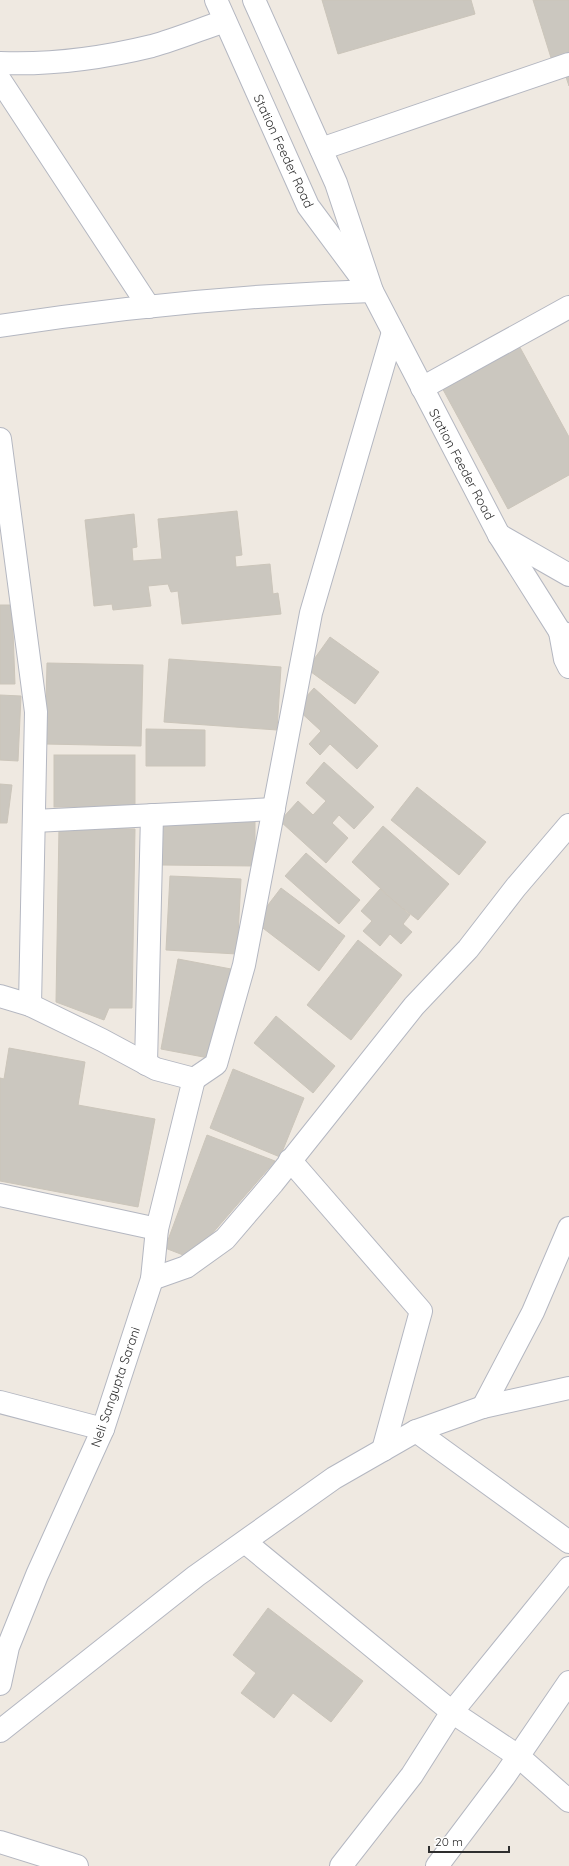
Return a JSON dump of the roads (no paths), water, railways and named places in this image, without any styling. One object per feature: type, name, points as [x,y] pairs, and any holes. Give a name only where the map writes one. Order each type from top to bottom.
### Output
[{"type":"street","name":"Station Feeder Road","points":[[216,0],[308,206],[372,291]]},
{"type":"street","name":"Station Feeder Road","points":[[254,0],[336,183],[372,291],[499,535],[566,638]]},
{"type":"street","points":[[0,63],[22,64],[95,58],[153,45],[225,21]]},
{"type":"street","points":[[321,149],[569,64]]},
{"type":"street","points":[[0,80],[149,307]]},
{"type":"street","points":[[0,326],[86,313],[284,294],[372,291]]},
{"type":"street","points":[[422,388],[569,306]]},
{"type":"street","points":[[0,996],[30,1004],[156,1069],[194,1079],[216,1064],[244,965],[311,613],[393,332]]},
{"type":"street","points":[[0,439],[36,712],[30,1004]]},
{"type":"street","points":[[499,535],[569,575]]},
{"type":"street","points":[[566,638],[564,659],[569,667]]},
{"type":"street","points":[[34,821],[274,809]]},
{"type":"street","points":[[146,1064],[152,815]]},
{"type":"street","points":[[152,1279],[186,1267],[225,1239],[414,1006],[468,949],[516,887],[569,825]]},
{"type":"street","name":"Neli Sangupta Sarani","points":[[0,1684],[8,1647],[37,1575],[103,1429],[152,1279],[157,1229],[194,1079]]},
{"type":"street","points":[[290,1160],[421,1311],[383,1450]]},
{"type":"street","points":[[0,1195],[157,1229]]},
{"type":"street","points":[[483,1407],[533,1312],[569,1228]]},
{"type":"street","points":[[0,1731],[196,1576],[334,1478],[416,1431],[483,1407],[569,1388]]},
{"type":"street","points":[[0,1402],[103,1429]]},
{"type":"street","points":[[416,1431],[569,1542]]},
{"type":"street","points":[[244,1542],[452,1712],[518,1756],[569,1801]]},
{"type":"street","points":[[342,1866],[412,1775],[452,1712],[569,1568]]},
{"type":"street","points":[[437,1866],[518,1756],[569,1682]]},
{"type":"street","points":[[0,1842],[77,1866]]}]
